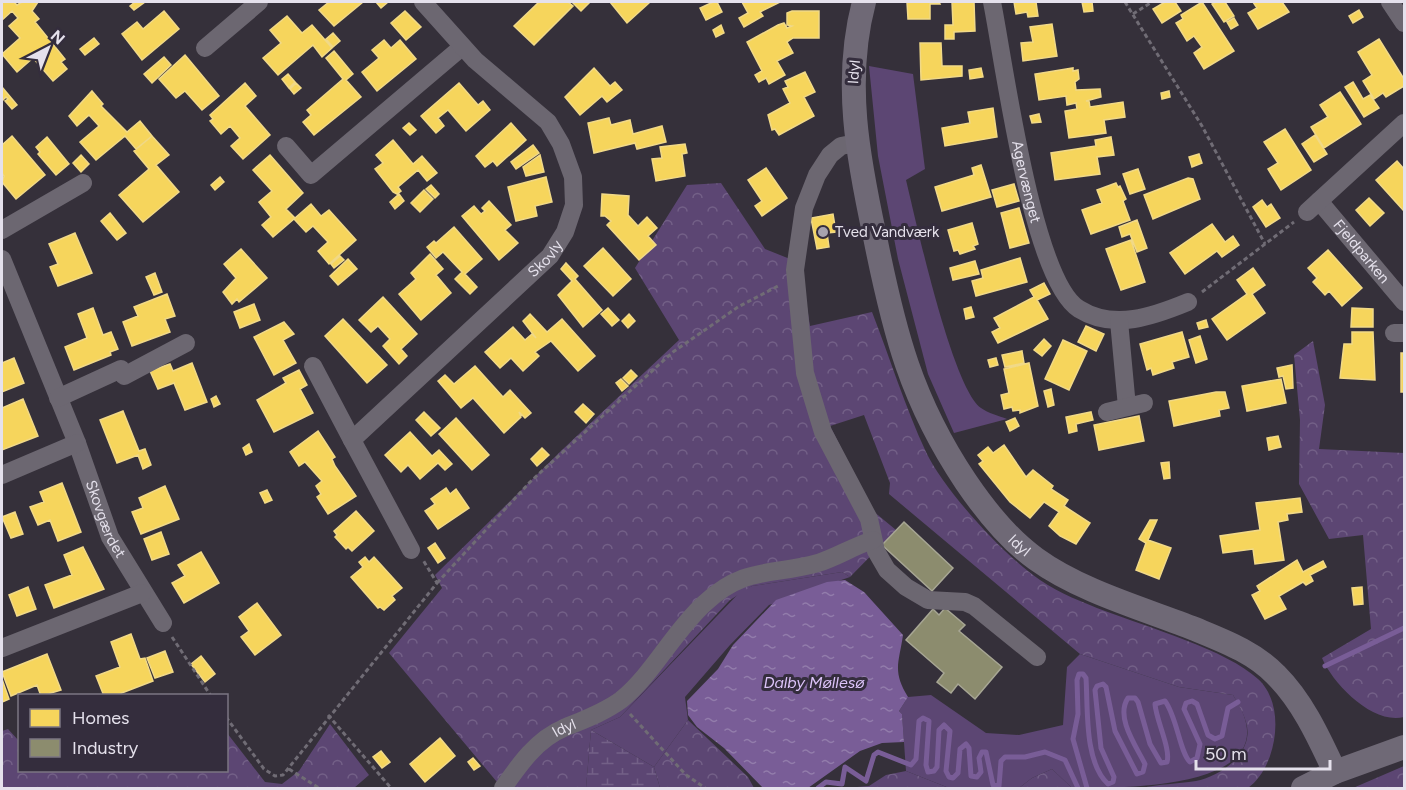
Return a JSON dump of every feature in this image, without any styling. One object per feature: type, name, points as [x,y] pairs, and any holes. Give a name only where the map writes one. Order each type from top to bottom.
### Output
[{"type":"street","points":[[205,48],[259,2]]},
{"type":"street","name":"Skovly","points":[[352,440],[550,256],[565,232],[574,205],[573,177],[561,144],[548,122],[462,47],[423,2]]},
{"type":"street","name":"Idyl","points":[[864,2],[852,87],[856,143],[898,343],[921,404],[942,446],[980,502],[1010,536],[1035,559],[1068,578],[1219,639],[1263,663],[1297,699],[1335,772]]},
{"type":"street","name":"Agervænget","points":[[992,2],[1022,173],[1056,279],[1064,297],[1078,309],[1096,317],[1119,321],[1152,316],[1188,302]]},
{"type":"street","points":[[1390,2],[1404,23]]},
{"type":"street","points":[[286,147],[311,175],[462,47]]},
{"type":"street","points":[[1313,206],[1404,123]]},
{"type":"street","points":[[856,143],[841,146],[836,150],[817,175],[804,208],[795,270],[805,373],[823,432],[869,519],[873,540],[887,570],[906,587],[928,600],[965,602],[974,606],[1038,657]]},
{"type":"street","points":[[2,230],[83,183]]},
{"type":"street","name":"Fjeldparken","points":[[1313,206],[1404,302]]},
{"type":"street","name":"Skovgærdet","points":[[2,259],[10,301],[58,398],[77,443],[110,537],[162,623]]},
{"type":"street","points":[[1107,412],[1136,405],[1119,321]]},
{"type":"street","points":[[58,398],[121,369],[124,376],[186,343]]},
{"type":"street","points":[[313,366],[411,550]]},
{"type":"street","points":[[2,475],[77,443]]},
{"type":"street","name":"Idyl","points":[[503,789],[523,762],[549,736],[619,701],[632,690],[705,603],[727,587],[744,576],[820,562],[873,540]]},
{"type":"street","points":[[2,648],[142,593]]},
{"type":"street","points":[[1303,789],[1335,772],[1404,747]]},
{"type":"path","points":[[1125,2],[1202,126],[1265,244]]},
{"type":"path","points":[[1133,14],[1152,2]]},
{"type":"path","points":[[1188,302],[1313,206]]},
{"type":"path","points":[[228,720],[264,769],[275,776],[283,775],[328,716],[437,583],[530,482],[673,352],[738,307],[780,286],[789,272],[795,270]]},
{"type":"path","points":[[411,550],[419,552],[437,583]]},
{"type":"path","points":[[162,623],[210,694]]},
{"type":"path","points":[[619,701],[685,774],[705,789]]},
{"type":"path","points":[[328,716],[392,789]]},
{"type":"path","points":[[289,769],[319,789]]},
{"type":"green space","points":[[869,66],[913,74],[925,169],[906,180],[936,302],[958,369],[970,394],[981,408],[1007,419],[954,433],[928,374],[898,259],[878,156]]},
{"type":"green space","points":[[721,183],[765,249],[800,263],[810,326],[872,312],[926,452],[960,503],[1010,555],[1040,580],[1063,593],[1207,649],[1244,668],[1258,679],[1267,690],[1273,704],[1275,735],[1266,766],[1248,788],[1141,788],[1204,779],[1220,772],[1234,761],[1244,746],[1248,732],[1244,715],[1233,695],[1179,687],[1080,654],[889,494],[890,483],[864,415],[830,426],[873,511],[896,530],[850,577],[842,572],[752,586],[730,600],[620,717],[591,730],[586,788],[502,788],[389,653],[442,588],[435,575],[562,450],[679,340],[635,268],[687,185]]},
{"type":"green space","points":[[1313,341],[1325,405],[1319,449],[1404,453],[1404,717],[1392,718],[1367,709],[1335,679],[1322,658],[1371,629],[1363,535],[1329,539],[1299,484],[1300,420],[1294,355]]},
{"type":"green space","points":[[842,572],[850,577],[769,605],[730,645],[685,697],[688,720],[654,767],[591,730],[620,717],[740,592],[752,586]]},
{"type":"green space","points":[[1080,654],[1179,687],[1233,695],[1247,726],[1242,750],[1224,766],[1197,777],[1164,784],[1129,787],[1072,788],[1052,769],[1032,778],[1019,788],[949,788],[906,771],[902,714],[899,711],[908,697],[931,695],[986,733],[1019,735],[1063,725],[1067,667]]},
{"type":"green space","points":[[688,720],[748,777],[754,788],[660,788],[654,767]]},
{"type":"green space","points":[[330,724],[369,775],[354,788],[2,788],[2,731],[8,729],[18,740],[18,772],[228,772],[228,734],[265,782],[282,784],[299,771]]},
{"type":"green space","points":[[591,730],[654,767],[660,788],[586,788]]},
{"type":"green space","points":[[1404,766],[1404,788],[1353,788]]},
{"type":"green space","points":[[1052,769],[1072,788],[1019,788],[1032,778]]},
{"type":"green space","points":[[906,771],[949,788],[845,788],[869,786],[886,775]]},
{"type":"water","name":"Dalby Møllesø","points":[[845,580],[864,592],[903,635],[898,673],[908,697],[899,711],[902,714],[904,742],[882,743],[860,751],[808,788],[763,788],[724,748],[697,727],[688,715],[687,701],[718,669],[733,645],[776,600],[827,582]]},
{"type":"building: Homes","points":[[2,2],[14,2],[17,5],[22,2],[38,2],[32,11],[39,19],[35,22],[65,59],[61,62],[67,69],[53,81],[33,58],[17,72],[2,54],[20,38],[9,26],[18,18],[12,11],[2,20]]},
{"type":"building: Homes","points":[[135,2],[145,2],[134,10],[130,6]]},
{"type":"building: Homes","points":[[329,2],[363,2],[334,26],[319,10]]},
{"type":"building: Homes","points":[[376,2],[388,2],[381,8]]},
{"type":"building: Homes","points":[[539,2],[568,2],[573,6],[534,45],[514,26]]},
{"type":"building: Homes","points":[[572,2],[590,2],[581,11]]},
{"type":"building: Homes","points":[[610,2],[650,2],[627,23]]},
{"type":"building: Homes","points":[[717,2],[722,12],[706,20],[700,8]]},
{"type":"building: Homes","points":[[742,2],[780,2],[760,12],[763,16],[744,27],[739,18],[748,13]]},
{"type":"building: Homes","points":[[907,2],[939,2],[940,4],[930,4],[930,19],[908,19]]},
{"type":"building: Homes","points":[[952,2],[974,2],[975,31],[954,32],[954,39],[945,39],[945,25],[953,25]]},
{"type":"building: Homes","points":[[1014,2],[1036,2],[1038,16],[1028,17],[1027,12],[1016,14]]},
{"type":"building: Homes","points":[[1082,2],[1092,2],[1093,11],[1084,12]]},
{"type":"building: Homes","points":[[1165,2],[1175,2],[1181,11],[1162,23],[1153,9]]},
{"type":"building: Homes","points":[[1202,2],[1234,51],[1204,69],[1194,53],[1202,47],[1194,36],[1187,41],[1176,23],[1183,19],[1181,15]]},
{"type":"building: Homes","points":[[1225,2],[1234,16],[1224,22],[1212,4]]},
{"type":"building: Homes","points":[[1253,2],[1282,2],[1289,12],[1258,29],[1248,13],[1257,8]]},
{"type":"building: Homes","points":[[1359,10],[1363,17],[1353,23],[1349,16]]},
{"type":"building: Homes","points":[[164,11],[179,29],[142,60],[122,34],[137,22],[143,29]]},
{"type":"building: Homes","points":[[405,11],[421,27],[406,40],[391,23]]},
{"type":"building: Homes","points":[[819,11],[819,38],[793,38],[787,42],[793,53],[777,61],[785,75],[769,84],[766,78],[759,82],[755,75],[762,71],[747,42],[778,25],[784,23],[787,28],[792,26],[787,25],[787,13]]},
{"type":"building: Homes","points":[[287,16],[302,33],[312,25],[332,48],[322,57],[313,45],[278,75],[263,58],[281,43],[270,30]]},
{"type":"building: Homes","points":[[1234,18],[1238,25],[1231,29],[1227,22]]},
{"type":"building: Homes","points":[[1052,24],[1057,56],[1023,61],[1021,43],[1033,42],[1030,27]]},
{"type":"building: Homes","points":[[721,25],[724,33],[716,37],[713,30]]},
{"type":"building: Homes","points":[[333,33],[340,41],[333,47],[326,39]]},
{"type":"building: Homes","points":[[94,38],[99,44],[85,55],[80,49]]},
{"type":"building: Homes","points":[[1379,39],[1404,79],[1404,86],[1386,97],[1383,93],[1374,99],[1363,81],[1372,75],[1358,52]]},
{"type":"building: Homes","points":[[384,40],[391,48],[400,40],[416,59],[377,91],[362,72],[379,58],[372,50]]},
{"type":"building: Homes","points":[[920,43],[941,43],[942,66],[962,66],[962,76],[921,80]]},
{"type":"building: Homes","points":[[334,51],[353,74],[346,80],[361,97],[314,135],[303,122],[311,115],[307,110],[343,79],[326,58]]},
{"type":"building: Homes","points":[[185,55],[219,96],[202,110],[185,91],[176,98],[159,79]]},
{"type":"building: Homes","points":[[164,57],[171,65],[152,83],[144,74]]},
{"type":"building: Homes","points":[[594,68],[610,86],[615,82],[622,90],[607,102],[602,96],[580,115],[565,97]]},
{"type":"building: Homes","points":[[981,68],[983,77],[970,79],[969,70]]},
{"type":"building: Homes","points":[[1073,68],[1073,71],[1078,70],[1079,79],[1075,82],[1076,90],[1100,89],[1101,97],[1086,101],[1089,101],[1090,107],[1123,102],[1125,117],[1104,120],[1106,133],[1069,138],[1065,111],[1077,109],[1076,103],[1067,105],[1066,96],[1039,100],[1035,74]]},
{"type":"building: Homes","points":[[805,72],[815,92],[804,97],[814,116],[779,135],[775,129],[772,130],[768,115],[790,103],[783,89],[788,87],[785,81]]},
{"type":"building: Homes","points":[[288,74],[295,82],[289,88],[282,79]]},
{"type":"building: Homes","points":[[1353,82],[1363,99],[1370,95],[1379,108],[1364,117],[1345,87]]},
{"type":"building: Homes","points":[[245,83],[256,96],[245,106],[270,135],[243,159],[231,146],[240,138],[230,126],[221,134],[210,121],[213,119],[210,115]]},
{"type":"building: Homes","points":[[296,83],[301,88],[294,94],[290,89]]},
{"type":"building: Homes","points":[[459,83],[478,105],[483,101],[490,110],[466,131],[448,110],[438,118],[444,126],[436,133],[421,116]]},
{"type":"building: Homes","points":[[2,87],[17,105],[12,109],[5,101],[8,99],[6,97],[2,101]]},
{"type":"building: Homes","points":[[92,91],[103,104],[101,106],[127,132],[140,121],[152,136],[136,149],[125,136],[96,160],[80,142],[99,126],[89,115],[77,126],[69,116]]},
{"type":"building: Homes","points":[[1169,91],[1170,97],[1162,99],[1161,93]]},
{"type":"building: Homes","points":[[1340,92],[1361,124],[1324,148],[1311,127],[1328,117],[1320,105]]},
{"type":"building: Homes","points":[[993,108],[997,137],[945,146],[942,128],[970,123],[968,112]]},
{"type":"building: Homes","points":[[1039,114],[1041,122],[1032,123],[1030,116]]},
{"type":"building: Homes","points":[[609,118],[611,125],[630,120],[633,134],[662,126],[666,142],[637,149],[635,143],[594,153],[588,123]]},
{"type":"building: Homes","points":[[409,123],[416,130],[410,135],[403,128]]},
{"type":"building: Homes","points":[[511,123],[526,140],[497,166],[493,161],[485,167],[476,156]]},
{"type":"building: Homes","points":[[1285,129],[1311,170],[1281,190],[1268,169],[1278,163],[1264,142]]},
{"type":"building: Homes","points":[[1315,135],[1327,154],[1314,162],[1302,144]]},
{"type":"building: Homes","points":[[12,136],[45,175],[16,199],[2,182],[4,176],[2,173],[2,145]]},
{"type":"building: Homes","points":[[152,136],[169,155],[156,165],[179,192],[143,222],[119,195],[149,169],[134,151]]},
{"type":"building: Homes","points":[[47,137],[69,164],[56,175],[38,154],[40,152],[36,147]]},
{"type":"building: Homes","points":[[1111,137],[1114,155],[1097,157],[1100,174],[1055,180],[1051,153],[1096,146],[1095,140]]},
{"type":"building: Homes","points":[[393,140],[413,164],[422,156],[437,173],[427,181],[418,170],[398,187],[401,191],[397,194],[393,192],[375,169],[383,163],[376,155]]},
{"type":"building: Homes","points":[[685,144],[687,153],[682,154],[685,176],[656,181],[652,159],[662,158],[660,147]]},
{"type":"building: Homes","points":[[533,145],[539,153],[516,169],[511,162]]},
{"type":"building: Homes","points":[[1199,154],[1202,163],[1192,167],[1189,157]]},
{"type":"building: Homes","points":[[81,155],[89,164],[81,172],[73,163]]},
{"type":"building: Homes","points":[[270,155],[303,193],[286,209],[295,218],[311,204],[321,216],[329,210],[356,240],[329,264],[318,251],[328,242],[313,226],[306,232],[294,219],[273,237],[262,225],[271,217],[259,202],[272,191],[253,170]]},
{"type":"building: Homes","points":[[540,155],[544,172],[526,176],[523,167]]},
{"type":"building: Homes","points":[[1397,161],[1404,169],[1404,211],[1376,180]]},
{"type":"building: Homes","points":[[981,165],[991,197],[942,211],[935,187],[974,175],[972,168]]},
{"type":"building: Homes","points":[[766,168],[787,198],[762,216],[755,206],[762,201],[748,180]]},
{"type":"building: Homes","points":[[1138,169],[1145,189],[1130,194],[1123,174]]},
{"type":"building: Homes","points":[[220,177],[224,182],[215,190],[211,185]]},
{"type":"building: Homes","points":[[546,177],[552,202],[535,206],[537,216],[516,221],[508,187]]},
{"type":"building: Homes","points":[[1188,178],[1193,179],[1200,199],[1153,219],[1144,195]]},
{"type":"building: Homes","points":[[1116,183],[1118,187],[1120,186],[1126,199],[1123,201],[1130,220],[1091,234],[1082,210],[1102,203],[1097,190]]},
{"type":"building: Homes","points":[[1014,184],[1019,201],[997,207],[992,190]]},
{"type":"building: Homes","points":[[431,185],[439,194],[435,198],[426,189]]},
{"type":"building: Homes","points":[[424,190],[433,199],[420,212],[411,203]]},
{"type":"building: Homes","points":[[399,194],[404,201],[395,209],[390,202]]},
{"type":"building: Homes","points":[[602,194],[629,196],[628,215],[638,226],[647,217],[657,228],[648,236],[656,245],[639,260],[607,225],[611,221],[601,216]]},
{"type":"building: Homes","points":[[1369,198],[1384,213],[1370,226],[1356,210]]},
{"type":"building: Homes","points":[[1262,200],[1267,207],[1271,204],[1280,218],[1266,227],[1253,207]]},
{"type":"building: Homes","points":[[489,201],[511,225],[505,230],[518,243],[499,260],[462,216],[474,206],[481,214],[485,211],[482,208]]},
{"type":"building: Homes","points":[[1019,208],[1029,243],[1010,248],[1001,213]]},
{"type":"building: Homes","points":[[110,213],[126,233],[117,240],[101,221]]},
{"type":"building: Homes","name":"Tved Vandværk","points":[[833,214],[836,232],[827,233],[829,247],[817,249],[811,218]]},
{"type":"building: Homes","points":[[1137,220],[1147,248],[1137,252],[1130,234],[1122,237],[1119,227]]},
{"type":"building: Homes","points":[[972,223],[978,244],[973,246],[975,249],[960,254],[958,250],[954,251],[948,230]]},
{"type":"building: Homes","points":[[1212,224],[1225,242],[1233,236],[1239,245],[1222,257],[1217,251],[1185,274],[1170,253]]},
{"type":"building: Homes","points":[[454,227],[482,259],[465,274],[477,287],[470,294],[455,279],[462,272],[443,252],[436,258],[427,247],[434,241],[436,243]]},
{"type":"building: Homes","points":[[75,233],[92,273],[58,286],[50,267],[58,264],[49,244]]},
{"type":"building: Homes","points":[[1131,240],[1145,282],[1121,290],[1106,249]]},
{"type":"building: Homes","points":[[603,248],[631,279],[613,296],[584,266]]},
{"type":"building: Homes","points":[[241,249],[267,278],[239,302],[237,299],[232,304],[223,292],[236,278],[224,264]]},
{"type":"building: Homes","points":[[1328,250],[1362,288],[1342,306],[1329,291],[1325,295],[1313,282],[1317,278],[1308,268]]},
{"type":"building: Homes","points":[[430,254],[443,269],[436,275],[451,293],[421,320],[399,294],[416,279],[411,273]]},
{"type":"building: Homes","points":[[340,256],[344,260],[334,268],[331,264]]},
{"type":"building: Homes","points":[[1020,258],[1027,282],[976,296],[972,281],[983,278],[981,270]]},
{"type":"building: Homes","points":[[348,259],[357,269],[338,285],[330,276]]},
{"type":"building: Homes","points":[[975,261],[979,274],[953,280],[950,268]]},
{"type":"building: Homes","points":[[566,263],[578,276],[575,279],[602,310],[583,327],[558,295],[572,281],[561,269]]},
{"type":"building: Homes","points":[[1253,268],[1265,285],[1252,294],[1265,313],[1227,340],[1212,319],[1247,294],[1237,280]]},
{"type":"building: Homes","points":[[155,273],[162,292],[154,295],[146,277]]},
{"type":"building: Homes","points":[[1044,283],[1050,294],[1037,300],[1048,319],[998,343],[992,332],[1000,328],[994,318],[1034,297],[1030,290]]},
{"type":"building: Homes","points":[[167,294],[175,316],[165,319],[170,332],[132,346],[123,322],[138,316],[134,307]]},
{"type":"building: Homes","points":[[383,297],[417,334],[401,349],[407,356],[399,364],[383,346],[390,339],[378,326],[371,332],[359,320]]},
{"type":"building: Homes","points":[[254,304],[260,320],[240,328],[234,312]]},
{"type":"building: Homes","points":[[971,307],[974,317],[966,319],[964,309]]},
{"type":"building: Homes","points":[[93,308],[103,335],[111,332],[118,349],[110,352],[111,355],[74,370],[65,347],[87,338],[78,314]]},
{"type":"building: Homes","points":[[608,308],[619,320],[612,326],[601,314]]},
{"type":"building: Homes","points":[[1352,308],[1373,309],[1373,327],[1351,327]]},
{"type":"building: Homes","points":[[530,314],[547,332],[562,319],[595,356],[578,371],[551,341],[535,352],[539,356],[523,371],[511,358],[500,368],[485,352],[513,327],[525,340],[532,334],[536,338],[523,321]]},
{"type":"building: Homes","points":[[629,314],[635,321],[628,328],[622,321]]},
{"type":"building: Homes","points":[[343,319],[387,365],[367,383],[325,336]]},
{"type":"building: Homes","points":[[1206,320],[1208,327],[1199,329],[1197,323]]},
{"type":"building: Homes","points":[[284,322],[294,334],[283,340],[296,363],[274,375],[254,337]]},
{"type":"building: Homes","points":[[1086,326],[1104,334],[1096,351],[1078,342]]},
{"type":"building: Homes","points":[[1182,332],[1189,357],[1172,362],[1174,368],[1153,375],[1151,368],[1147,370],[1140,344]]},
{"type":"building: Homes","points":[[1352,332],[1373,332],[1375,380],[1340,378],[1344,344],[1352,344]]},
{"type":"building: Homes","points":[[1200,336],[1207,359],[1196,363],[1189,340]]},
{"type":"building: Homes","points":[[1044,339],[1051,346],[1042,356],[1034,350]]},
{"type":"building: Homes","points":[[1063,340],[1087,351],[1069,390],[1045,379]]},
{"type":"building: Homes","points":[[1022,351],[1024,363],[1005,367],[1002,355]]},
{"type":"building: Homes","points":[[1401,353],[1404,353],[1404,392],[1401,392]]},
{"type":"building: Homes","points":[[14,358],[24,383],[2,392],[2,363]]},
{"type":"building: Homes","points":[[996,358],[998,365],[990,367],[988,360]]},
{"type":"building: Homes","points":[[192,363],[207,402],[185,410],[174,383],[158,389],[150,371],[170,364],[173,371]]},
{"type":"building: Homes","points":[[1029,363],[1038,406],[1020,413],[1020,410],[1013,411],[1012,407],[1004,409],[1001,395],[1009,393],[1004,369]]},
{"type":"building: Homes","points":[[1292,365],[1293,388],[1286,389],[1283,376],[1279,377],[1277,368]]},
{"type":"building: Homes","points":[[475,366],[503,397],[510,390],[531,413],[525,418],[519,412],[521,417],[504,433],[473,398],[461,408],[438,381],[445,375],[454,384]]},
{"type":"building: Homes","points":[[299,370],[307,385],[300,389],[313,413],[274,432],[257,400],[286,383],[283,378]]},
{"type":"building: Homes","points":[[631,370],[637,376],[629,384],[623,378]]},
{"type":"building: Homes","points":[[621,379],[628,386],[622,391],[616,383]]},
{"type":"building: Homes","points":[[1281,379],[1286,403],[1247,411],[1242,386]]},
{"type":"building: Homes","points":[[1051,389],[1054,405],[1048,407],[1044,391]]},
{"type":"building: Homes","points":[[1225,392],[1229,408],[1219,410],[1220,416],[1174,426],[1169,401]]},
{"type":"building: Homes","points":[[216,396],[220,404],[214,407],[211,399]]},
{"type":"building: Homes","points":[[23,399],[38,436],[2,450],[2,408]]},
{"type":"building: Homes","points":[[583,404],[594,414],[586,423],[575,412]]},
{"type":"building: Homes","points":[[123,411],[139,451],[145,449],[151,465],[143,469],[138,455],[117,463],[100,420]]},
{"type":"building: Homes","points":[[424,412],[440,428],[431,436],[416,420]]},
{"type":"building: Homes","points":[[1091,412],[1093,420],[1076,424],[1077,431],[1069,433],[1066,417]]},
{"type":"building: Homes","points":[[1139,416],[1144,441],[1099,450],[1094,425]]},
{"type":"building: Homes","points":[[456,418],[489,455],[472,470],[439,434]]},
{"type":"building: Homes","points":[[1015,418],[1019,426],[1010,431],[1006,422]]},
{"type":"building: Homes","points":[[318,431],[335,457],[332,459],[335,466],[356,496],[328,514],[317,497],[321,494],[316,486],[322,481],[305,462],[299,466],[290,452]]},
{"type":"building: Homes","points":[[410,432],[432,456],[439,450],[452,464],[445,470],[438,463],[420,479],[408,465],[401,472],[385,455]]},
{"type":"building: Homes","points":[[1278,436],[1281,447],[1269,450],[1267,438]]},
{"type":"building: Homes","points":[[249,444],[252,452],[246,455],[243,448]]},
{"type":"building: Homes","points":[[1004,445],[1026,477],[1033,470],[1053,486],[1051,489],[1068,500],[1064,506],[1090,523],[1076,544],[1060,536],[1049,526],[1059,512],[1044,502],[1030,518],[1010,502],[979,464],[983,461],[978,455],[988,447],[993,453]]},
{"type":"building: Homes","points":[[542,448],[549,455],[537,466],[531,459]]},
{"type":"building: Homes","points":[[1169,462],[1170,478],[1164,479],[1161,463]]},
{"type":"building: Homes","points":[[62,483],[81,532],[58,541],[50,520],[38,525],[30,507],[44,502],[40,492]]},
{"type":"building: Homes","points":[[165,486],[179,519],[141,534],[132,512],[143,508],[139,498]]},
{"type":"building: Homes","points":[[446,488],[450,494],[456,489],[469,508],[438,529],[425,511],[435,504],[431,499]]},
{"type":"building: Homes","points":[[267,490],[272,500],[265,503],[260,493]]},
{"type":"building: Homes","points":[[1300,498],[1302,512],[1287,514],[1288,520],[1278,522],[1284,560],[1255,564],[1253,549],[1223,553],[1220,536],[1260,530],[1256,503]]},
{"type":"building: Homes","points":[[356,511],[374,531],[352,551],[348,547],[346,549],[335,537],[337,535],[334,531]]},
{"type":"building: Homes","points":[[15,512],[23,534],[11,538],[2,517]]},
{"type":"building: Homes","points":[[1150,520],[1157,520],[1148,540],[1171,548],[1159,579],[1136,570],[1146,543],[1139,539]]},
{"type":"building: Homes","points":[[161,532],[169,554],[152,560],[144,539]]},
{"type":"building: Homes","points":[[435,543],[445,558],[438,563],[428,548]]},
{"type":"building: Homes","points":[[83,547],[104,589],[54,608],[45,585],[72,575],[64,555]]},
{"type":"building: Homes","points":[[201,552],[219,583],[184,603],[172,583],[185,576],[178,565]]},
{"type":"building: Homes","points":[[365,557],[369,562],[374,557],[402,588],[392,596],[395,600],[384,610],[378,608],[351,577],[363,567],[359,562]]},
{"type":"building: Homes","points":[[1297,560],[1303,572],[1323,561],[1326,567],[1310,575],[1313,581],[1306,585],[1303,582],[1279,596],[1286,609],[1265,619],[1252,595],[1260,591],[1257,586]]},
{"type":"building: Homes","points":[[28,587],[36,609],[17,616],[9,595]]},
{"type":"building: Homes","points":[[1362,587],[1363,604],[1354,605],[1352,588]]},
{"type":"building: Homes","points":[[257,603],[281,635],[255,655],[241,637],[249,631],[239,617]]},
{"type":"building: Homes","points":[[131,634],[140,659],[145,658],[153,681],[119,694],[103,694],[96,676],[120,667],[111,642]]},
{"type":"building: Homes","points":[[165,651],[173,672],[155,678],[147,658]]},
{"type":"building: Homes","points":[[47,654],[61,690],[40,694],[37,685],[11,696],[2,672]]},
{"type":"building: Homes","points":[[201,656],[215,674],[205,682],[191,664]]},
{"type":"building: Homes","points":[[2,679],[9,699],[2,702]]},
{"type":"building: Homes","points":[[440,738],[455,756],[425,782],[410,764]]},
{"type":"building: Homes","points":[[381,751],[390,762],[382,768],[373,757]]},
{"type":"building: Homes","points":[[473,758],[480,766],[474,770],[468,762]]},
{"type":"building: Industry","points":[[904,522],[953,568],[932,591],[882,545]]},
{"type":"building: Industry","points":[[945,608],[965,625],[959,631],[1002,667],[975,699],[958,684],[951,693],[937,682],[944,673],[906,640],[933,609],[939,615]]},
{"type":"waterway","points":[[1325,666],[1404,628]]},
{"type":"waterway","points":[[1087,788],[1073,739],[1078,714],[1077,680],[1079,674],[1083,674],[1086,678],[1091,749],[1100,774],[1108,784],[1113,782],[1114,777],[1101,748],[1095,690],[1097,686],[1103,684],[1106,687],[1115,731],[1137,774],[1143,772],[1145,764],[1125,722],[1124,714],[1128,698],[1135,698],[1138,702],[1150,744],[1161,763],[1167,762],[1168,756],[1155,704],[1165,701],[1190,762],[1197,758],[1200,744],[1184,709],[1186,703],[1192,701],[1197,704],[1208,735],[1215,739],[1222,736],[1228,708],[1238,702]]},
{"type":"waterway","points":[[818,788],[826,782],[842,784],[845,767],[866,781],[874,755],[878,752],[911,765],[916,759],[919,721],[923,718],[929,721],[926,765],[928,772],[934,771],[937,767],[939,730],[944,725],[950,731],[946,771],[949,777],[953,778],[958,773],[960,749],[966,744],[969,748],[971,776],[977,777],[981,772],[979,758],[982,752],[986,752],[993,785],[999,786],[1001,761],[1005,757],[1025,757],[1045,752],[1065,760],[1078,788]]},
{"type":"place","name":"Tved Vandværk","points":[[823,232]]}]
